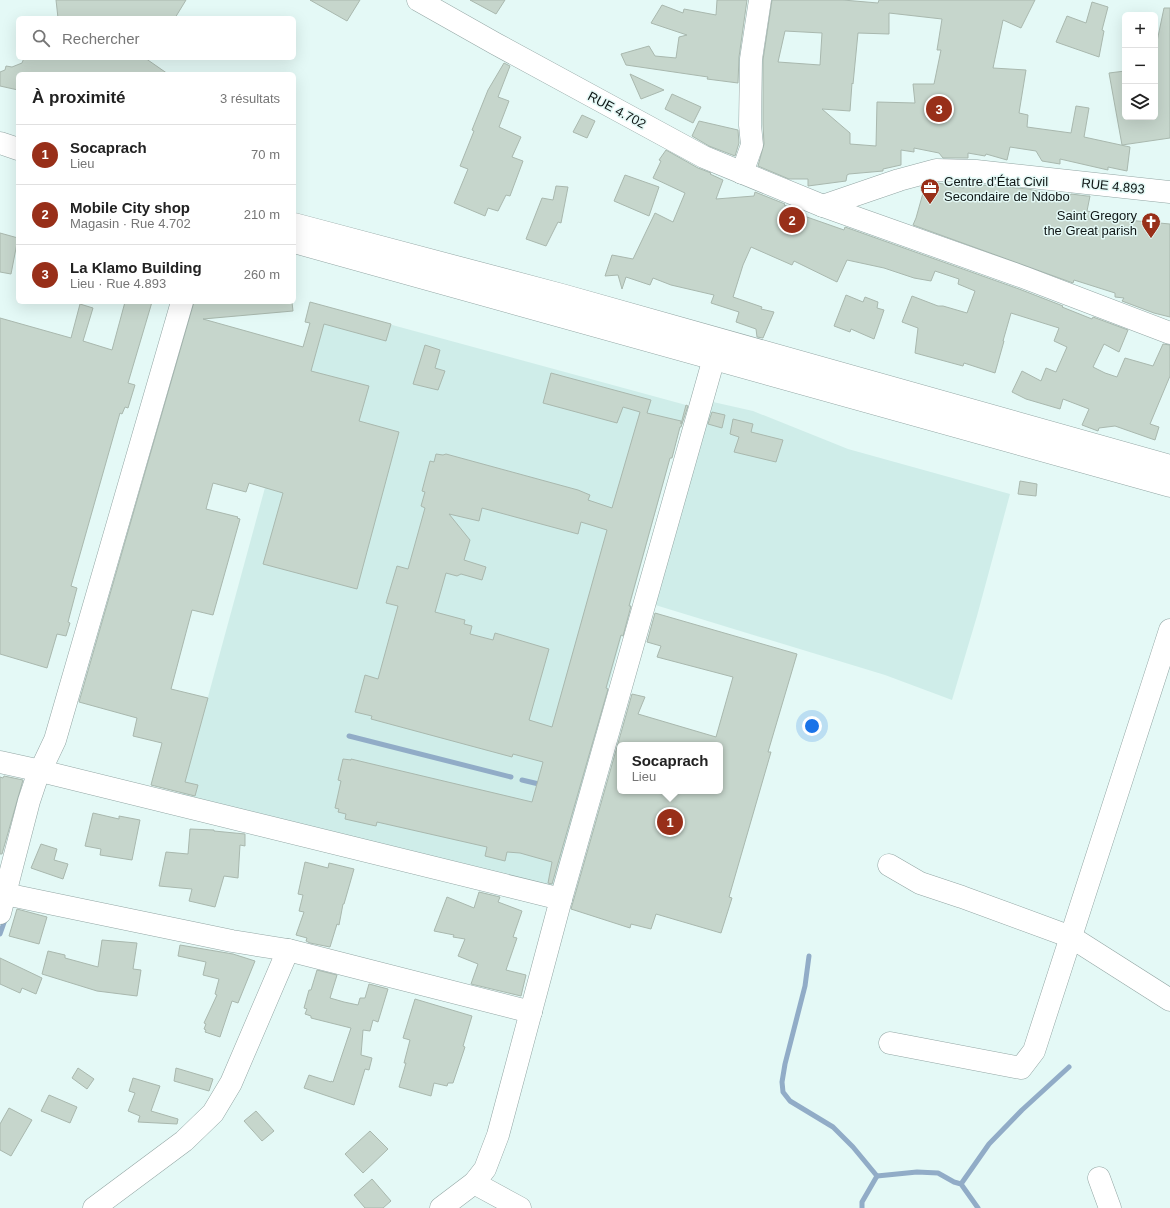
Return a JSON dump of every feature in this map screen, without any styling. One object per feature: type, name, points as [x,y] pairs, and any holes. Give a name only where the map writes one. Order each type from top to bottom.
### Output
[{"type":"main road","name":"RUE 4.702","points":[[418,0],[704,157],[823,206],[1023,277],[1170,332]]},
{"type":"main road","points":[[742,173],[752,144],[750,125],[751,59],[760,0]]},
{"type":"main road","points":[[0,143],[16,148]]},
{"type":"main road","points":[[0,158],[16,163]]},
{"type":"main road","name":"RUE 4.893","points":[[823,206],[900,180],[936,170],[976,171],[1170,192]]},
{"type":"main road","points":[[296,225],[350,248],[714,358],[996,427],[1170,466]]},
{"type":"main road","points":[[296,242],[350,248],[562,295],[996,427],[1170,486]]},
{"type":"main road","points":[[181,304],[55,740],[29,801],[2,903],[288,950],[531,1012]]},
{"type":"main road","points":[[441,1208],[474,1183],[485,1169],[498,1135],[561,899],[714,358]]},
{"type":"main road","points":[[890,1043],[1021,1068],[1034,1051],[1170,630]]},
{"type":"main road","points":[[0,762],[561,899]]},
{"type":"main road","points":[[888,865],[920,883],[1071,937],[1170,1000]]},
{"type":"main road","points":[[94,1208],[184,1141],[213,1113],[231,1082],[288,950]]},
{"type":"main road","points":[[1099,1178],[1110,1208]]},
{"type":"main road","points":[[474,1183],[520,1208]]},
{"type":"shaded area","points":[[315,304],[686,405],[672,458],[670,458],[554,887],[181,796]]},
{"type":"shaded area","points":[[713,402],[753,411],[848,449],[1010,494],[977,616],[952,700],[885,675],[652,604]]},
{"type":"building","points":[[56,0],[186,0],[176,16],[58,16]]},
{"type":"building","points":[[310,0],[360,0],[347,21]]},
{"type":"building","points":[[470,0],[505,0],[496,14]]},
{"type":"building","points":[[717,0],[747,0],[739,57],[738,83],[626,65],[621,54],[649,46],[655,56],[676,58],[679,37],[687,35],[651,23],[662,5],[683,13],[684,9],[716,15]]},
{"type":"building","points":[[772,0],[843,0],[878,3],[879,0],[1035,0],[1021,28],[1003,20],[993,68],[1026,70],[1019,113],[1028,115],[1027,127],[1071,133],[1076,106],[1089,108],[1084,137],[1130,147],[1127,171],[1108,167],[1108,170],[1060,159],[1060,164],[1042,161],[1036,151],[1010,147],[1007,160],[986,154],[985,156],[968,153],[968,158],[943,158],[939,153],[914,148],[914,152],[901,150],[901,165],[883,169],[883,171],[849,174],[847,175],[846,181],[808,186],[808,179],[789,179],[758,166],[764,144],[763,60]],"holes":[[[889,13],[942,19],[937,50],[941,50],[934,84],[913,84],[915,103],[877,102],[876,146],[850,144],[850,133],[822,109],[850,111],[858,33],[889,34]],[[785,31],[822,33],[820,65],[778,62]]]},
{"type":"building","points":[[1092,2],[1108,7],[1102,30],[1104,31],[1099,57],[1056,42],[1067,16],[1086,23]]},
{"type":"building","points":[[1164,8],[1170,8],[1170,138],[1122,145],[1109,73],[1122,71],[1122,120],[1158,120],[1158,37]]},
{"type":"building","points":[[23,60],[148,60],[165,72],[16,72],[16,90],[0,86],[0,72],[5,70],[6,66],[12,67],[22,63]]},
{"type":"building","points":[[504,63],[510,66],[498,97],[509,101],[499,127],[521,137],[512,157],[523,161],[510,196],[506,195],[498,211],[488,208],[485,216],[454,203],[468,169],[460,166],[474,131],[472,130],[488,90]]},
{"type":"building","points":[[630,74],[664,90],[641,99]]},
{"type":"building","points":[[672,94],[701,107],[693,123],[665,109]]},
{"type":"building","points":[[582,115],[595,121],[587,138],[573,132]]},
{"type":"building","points":[[699,121],[738,130],[739,143],[735,156],[709,146],[692,136]]},
{"type":"building","points":[[666,150],[723,180],[716,199],[754,196],[755,192],[785,204],[784,205],[805,214],[804,216],[844,230],[845,227],[1019,289],[1092,319],[1093,317],[1128,330],[1119,352],[1104,344],[1093,367],[1105,373],[1117,377],[1125,358],[1153,366],[1163,344],[1170,345],[1170,376],[1150,424],[1159,427],[1155,440],[1115,426],[1099,428],[1098,431],[1082,425],[1089,409],[1063,399],[1060,409],[1026,399],[1012,392],[1022,371],[1041,381],[1046,368],[1056,372],[1067,347],[1054,341],[1059,328],[1011,313],[995,373],[964,363],[963,366],[915,353],[918,328],[902,322],[912,296],[938,306],[967,313],[975,291],[958,284],[959,279],[935,271],[931,281],[914,278],[884,268],[847,260],[837,282],[794,261],[792,265],[751,247],[743,265],[733,297],[762,307],[761,309],[774,312],[763,338],[757,337],[756,329],[736,322],[739,312],[711,303],[714,295],[671,285],[653,278],[650,285],[626,277],[622,289],[618,275],[605,276],[612,255],[633,259],[655,213],[673,222],[685,193],[653,178],[661,161],[659,160]]},
{"type":"building","points":[[625,175],[659,187],[649,216],[614,201]]},
{"type":"building","points":[[938,183],[964,188],[961,183],[1028,189],[1069,198],[1071,194],[1090,196],[1087,211],[1127,220],[1170,224],[1170,317],[1154,313],[1122,301],[1124,298],[1115,297],[1115,293],[1074,280],[1073,283],[913,225],[925,186]]},
{"type":"building","points":[[556,186],[568,187],[561,223],[558,222],[546,246],[526,239],[542,198],[553,200]]},
{"type":"building","points":[[0,233],[16,237],[16,248],[11,274],[0,272]]},
{"type":"building","points":[[846,295],[863,302],[865,297],[878,302],[877,308],[884,310],[874,339],[851,329],[850,332],[834,326]]},
{"type":"building","points":[[310,302],[391,324],[386,341],[324,324],[311,371],[369,386],[359,421],[399,432],[357,589],[263,564],[283,493],[249,483],[246,492],[213,483],[206,509],[238,517],[237,518],[240,519],[213,615],[192,610],[171,689],[208,698],[185,782],[198,785],[195,796],[151,785],[162,743],[133,736],[137,718],[79,702],[193,304],[292,304],[293,311],[203,319],[303,347],[310,323],[305,322]]},
{"type":"building","points":[[80,304],[93,308],[83,341],[112,350],[124,304],[151,304],[128,383],[135,385],[128,408],[125,407],[122,414],[120,413],[71,586],[77,588],[68,622],[70,623],[66,636],[57,634],[47,668],[0,654],[0,318],[71,338]]},
{"type":"building","points":[[425,345],[440,350],[435,368],[445,371],[438,390],[413,384]]},
{"type":"building","points":[[551,373],[651,400],[647,413],[681,421],[681,424],[686,405],[688,406],[680,427],[672,458],[670,458],[629,606],[631,606],[623,636],[621,635],[606,688],[608,689],[552,884],[548,883],[552,862],[520,853],[507,852],[505,861],[485,856],[487,847],[377,822],[376,826],[345,819],[346,814],[338,812],[339,809],[335,808],[341,781],[338,780],[343,759],[351,759],[532,802],[543,762],[513,754],[512,757],[371,719],[372,716],[355,712],[365,675],[378,679],[398,606],[386,603],[397,566],[408,569],[425,508],[421,506],[425,492],[422,491],[430,461],[434,462],[436,454],[446,454],[578,490],[590,495],[588,500],[612,508],[640,412],[623,407],[617,423],[543,403]],"holes":[[[482,508],[578,534],[581,522],[607,530],[552,727],[529,720],[549,649],[495,633],[493,640],[470,634],[472,626],[464,624],[465,620],[435,612],[446,573],[457,576],[461,574],[482,580],[486,567],[464,560],[470,540],[449,514],[479,521]]]},
{"type":"building","points":[[712,412],[725,415],[722,428],[708,424]]},
{"type":"building","points":[[733,419],[753,424],[751,432],[783,440],[776,462],[734,452],[739,437],[730,434]]},
{"type":"building","points":[[1020,481],[1037,484],[1036,496],[1018,494]]},
{"type":"building","points":[[655,613],[797,654],[768,752],[771,752],[729,897],[732,898],[721,933],[656,914],[651,929],[631,924],[630,928],[571,909],[617,747],[617,794],[723,794],[723,742],[618,742],[632,694],[645,697],[638,714],[716,737],[733,677],[657,657],[661,646],[647,642]]},
{"type":"building","points":[[4,776],[23,780],[2,854],[0,854],[0,777],[3,778]]},
{"type":"building","points":[[93,813],[119,819],[119,816],[140,820],[132,860],[100,855],[101,849],[85,846]]},
{"type":"building","points":[[190,829],[245,834],[245,846],[240,845],[238,878],[224,876],[215,907],[189,901],[192,889],[159,886],[166,852],[188,854]]},
{"type":"building","points":[[41,844],[57,849],[54,860],[68,864],[63,879],[31,868]]},
{"type":"building","points":[[305,862],[328,868],[329,863],[354,869],[343,904],[339,925],[337,924],[330,947],[310,943],[306,941],[307,938],[296,935],[304,912],[299,911],[303,895],[298,894]]},
{"type":"building","points":[[479,892],[500,897],[498,902],[522,911],[513,937],[517,938],[506,970],[526,975],[521,996],[471,984],[478,964],[458,956],[465,939],[434,931],[447,897],[474,908]]},
{"type":"building","points":[[17,909],[47,917],[39,944],[9,936]]},
{"type":"building","points":[[102,940],[137,943],[133,969],[141,970],[137,996],[97,991],[42,974],[48,951],[65,955],[65,958],[98,967]]},
{"type":"building","points":[[180,945],[233,954],[255,961],[238,1003],[232,1001],[220,1037],[205,1032],[206,1030],[204,1029],[206,1024],[204,1023],[217,995],[215,994],[219,979],[203,975],[206,962],[178,956]]},
{"type":"building","points":[[0,958],[42,978],[36,994],[22,988],[20,993],[0,984]]},
{"type":"building","points":[[317,970],[337,975],[330,998],[344,1002],[358,1005],[360,998],[365,998],[369,984],[388,989],[378,1022],[373,1020],[370,1031],[363,1030],[361,1055],[372,1058],[369,1070],[365,1069],[354,1105],[304,1088],[309,1075],[333,1082],[351,1028],[311,1018],[311,1016],[305,1014],[307,1009],[304,1008]]},
{"type":"building","points":[[415,999],[472,1016],[463,1046],[465,1047],[453,1083],[448,1083],[447,1086],[434,1083],[431,1096],[399,1087],[406,1063],[404,1063],[410,1040],[403,1038]]},
{"type":"building","points":[[78,1068],[94,1079],[87,1089],[72,1078]]},
{"type":"building","points":[[176,1068],[213,1079],[209,1091],[174,1081]]},
{"type":"building","points":[[133,1078],[160,1086],[151,1111],[178,1119],[177,1124],[138,1122],[140,1116],[128,1111],[135,1093],[129,1091]]},
{"type":"building","points":[[49,1095],[77,1107],[70,1123],[41,1111]]},
{"type":"building","points":[[9,1108],[32,1120],[11,1156],[0,1150],[0,1124]]},
{"type":"building","points":[[256,1111],[274,1131],[262,1141],[244,1121]]},
{"type":"building","points":[[370,1131],[388,1149],[363,1173],[345,1154]]},
{"type":"building","points":[[372,1179],[391,1201],[383,1208],[365,1208],[354,1195]]},
{"type":"waterway","points":[[349,736],[511,777]]},
{"type":"waterway","points":[[522,780],[543,785]]},
{"type":"waterway","points":[[0,934],[6,917]]},
{"type":"waterway","points":[[809,956],[805,986],[785,1064],[782,1082],[783,1092],[790,1101],[833,1127],[853,1147],[877,1176]]},
{"type":"waterway","points":[[961,1184],[989,1144],[1022,1110],[1069,1067]]},
{"type":"waterway","points":[[877,1176],[917,1172],[938,1173],[954,1182],[961,1184],[978,1208]]},
{"type":"waterway","points":[[862,1208],[862,1202],[877,1176]]},
{"type":"place","name":"La Klamo Building","points":[[939,109]]},
{"type":"place","name":"Centre d’État Civil Secondaire de Ndobo","points":[[930,205]]},
{"type":"place","name":"Mobile City shop","points":[[792,220]]},
{"type":"place","name":"Saint Gregory the Great parish","points":[[1151,239]]},
{"type":"place","name":"Socaprach","points":[[670,822]]}]
